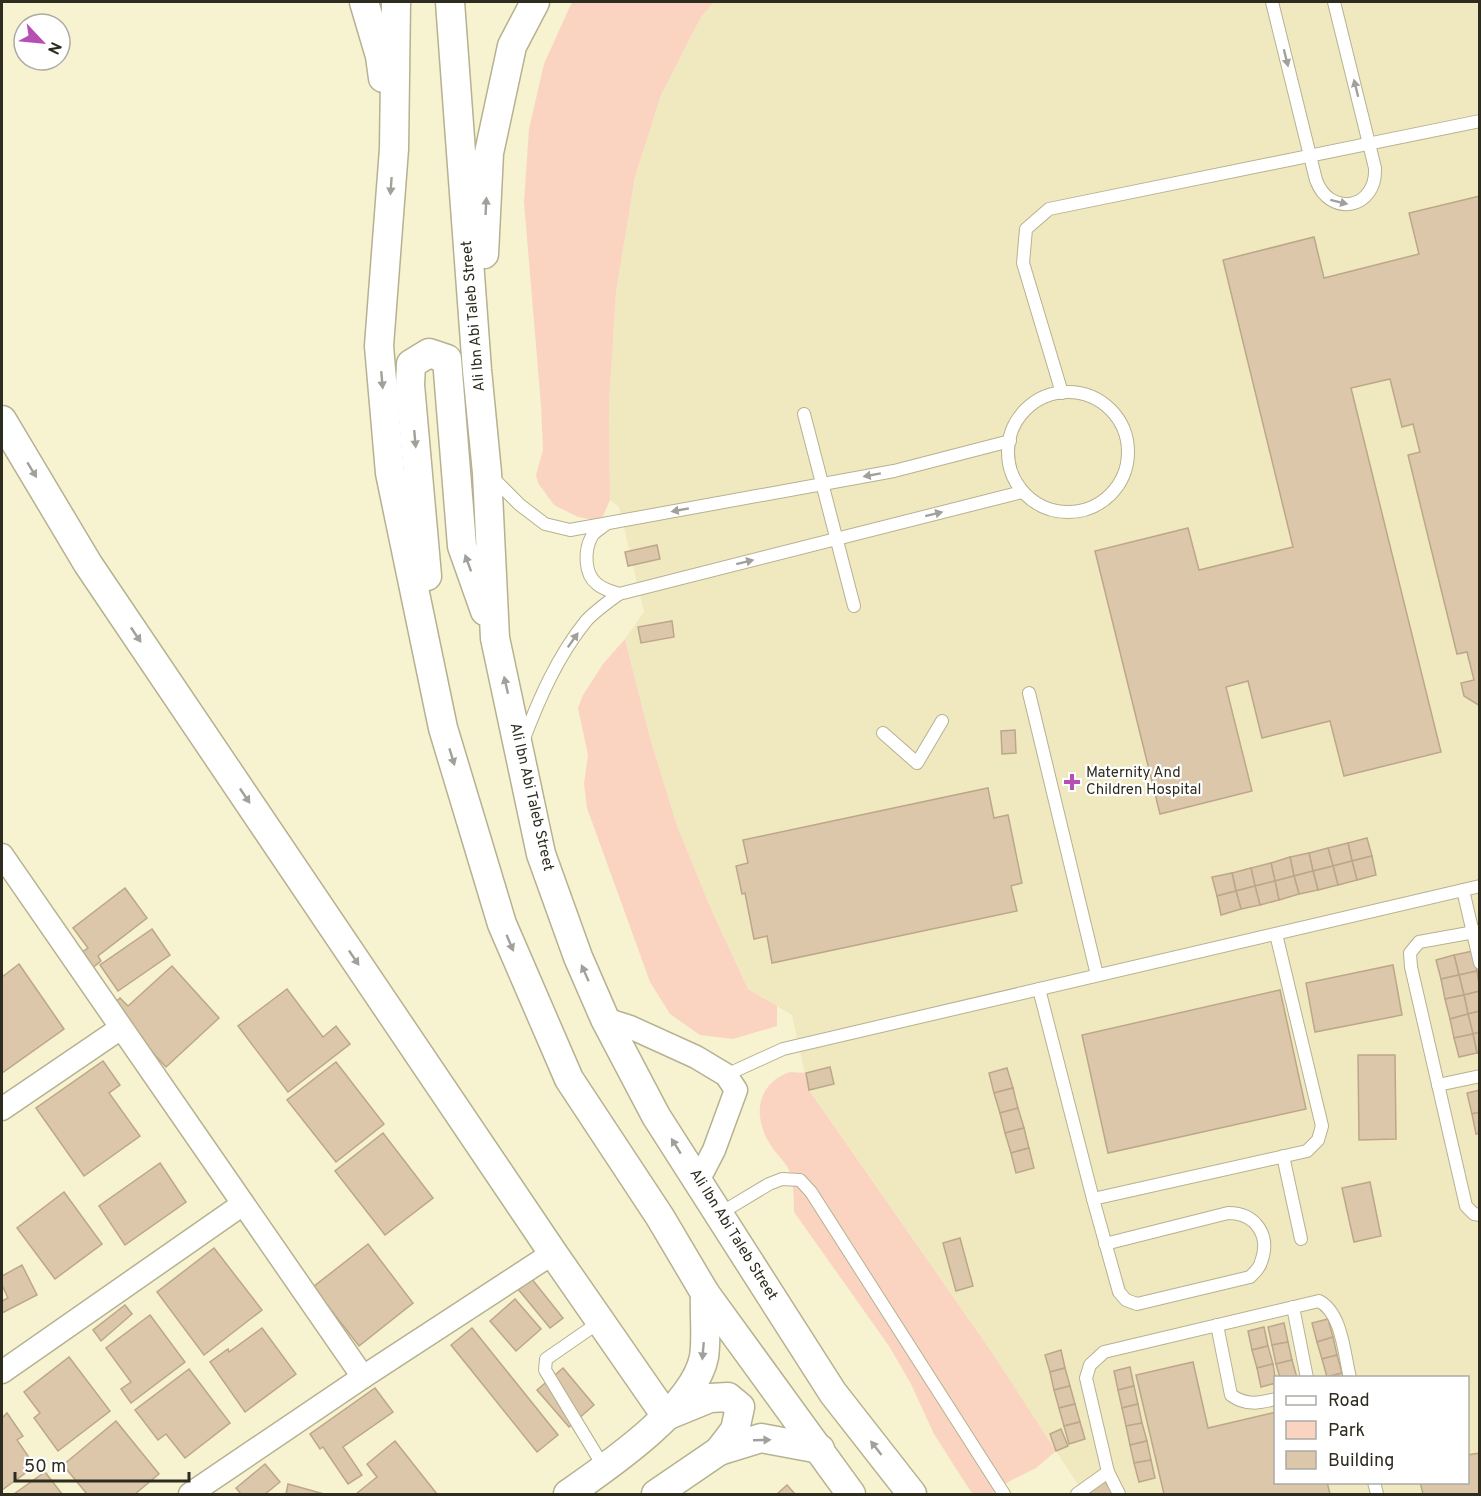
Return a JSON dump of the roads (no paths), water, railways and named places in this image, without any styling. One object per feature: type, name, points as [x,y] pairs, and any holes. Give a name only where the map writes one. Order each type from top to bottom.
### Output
[{"type":"street","points":[[364,2],[380,56],[394,149]]},
{"type":"street","points":[[396,2],[394,149],[379,346],[390,473],[443,728],[502,924],[569,1079],[660,1216],[705,1293],[851,1494]]},
{"type":"street","name":"Ali Ibn Abi Taleb Street","points":[[450,2],[477,370],[487,472],[495,638],[541,854],[578,957],[605,1019],[656,1116],[833,1393],[912,1494]]},
{"type":"street","points":[[477,370],[489,153],[512,46],[535,2]]},
{"type":"street","points":[[443,728],[410,385],[411,364],[429,353],[447,358],[462,546],[495,638]]},
{"type":"street","points":[[2,420],[88,564],[553,1253],[666,1416]]},
{"type":"street","points":[[2,855],[363,1377]]},
{"type":"street","points":[[605,1019],[630,1027],[696,1057],[726,1075],[736,1090],[714,1150],[698,1181]]},
{"type":"street","points":[[2,1108],[121,1028]]},
{"type":"street","points":[[2,1372],[243,1204]]},
{"type":"street","points":[[190,1494],[553,1253]]},
{"type":"street","points":[[568,1494],[620,1458],[666,1416],[690,1388],[704,1358],[705,1293]]},
{"type":"street","points":[[656,1494],[718,1451],[735,1430],[740,1407],[728,1397],[710,1398],[666,1416]]},
{"type":"street","points":[[718,1451],[761,1438],[819,1449]]},
{"type":"lane","points":[[1272,2],[1320,190],[1326,198],[1346,205],[1356,203],[1365,197],[1372,189],[1376,179],[1370,144],[1334,2]]},
{"type":"lane","points":[[1062,393],[1023,263],[1026,229],[1049,209],[1479,122]]},
{"type":"lane","points":[[1076,391],[1100,400],[1118,418],[1128,441],[1128,460],[1121,480],[1108,498],[1088,509],[1054,511],[1033,502],[1016,483],[1008,451],[1018,418],[1035,402],[1051,394],[1062,393],[1076,391]]},
{"type":"lane","points":[[804,414],[854,606]]},
{"type":"lane","points":[[487,472],[520,505],[545,524],[570,530],[894,471],[1010,441]]},
{"type":"lane","points":[[520,748],[540,696],[559,660],[588,619],[619,594],[1022,492]]},
{"type":"lane","points":[[607,523],[592,535],[586,552],[588,570],[595,583],[619,594]]},
{"type":"lane","points":[[570,530],[586,552]]},
{"type":"lane","points":[[1029,693],[1097,975]]},
{"type":"lane","points":[[883,733],[917,763],[942,721]]},
{"type":"lane","points":[[726,1075],[783,1049],[1479,886]]},
{"type":"lane","points":[[1462,890],[1476,931],[1479,963]]},
{"type":"lane","points":[[1476,931],[1419,942],[1410,953],[1411,967],[1466,1206],[1474,1214],[1479,1215]]},
{"type":"lane","points":[[1093,1199],[1307,1151],[1318,1140],[1322,1126],[1276,934]]},
{"type":"lane","points":[[1039,989],[1093,1199],[1105,1244],[1119,1292],[1126,1300],[1137,1304],[1250,1277],[1261,1265],[1265,1249],[1261,1233],[1253,1220],[1241,1213],[1228,1213],[1105,1244]]},
{"type":"lane","points":[[1438,1085],[1479,1076]]},
{"type":"lane","points":[[1282,1156],[1301,1239]]},
{"type":"lane","points":[[719,1214],[769,1184],[782,1179],[800,1180],[811,1191],[1004,1494]]},
{"type":"lane","points":[[1119,1494],[1108,1472],[1086,1378],[1090,1365],[1104,1352],[1319,1301],[1329,1306],[1336,1317],[1350,1376]]},
{"type":"lane","points":[[1293,1307],[1307,1376]]},
{"type":"lane","points":[[601,1321],[546,1359],[545,1370],[605,1469]]},
{"type":"lane","points":[[1217,1325],[1232,1395],[1238,1400],[1252,1404],[1274,1399]]},
{"type":"lane","points":[[1077,1494],[1108,1472]]},
{"type":"place","name":"Maternity And Children Hospital","points":[[1072,782]]}]
